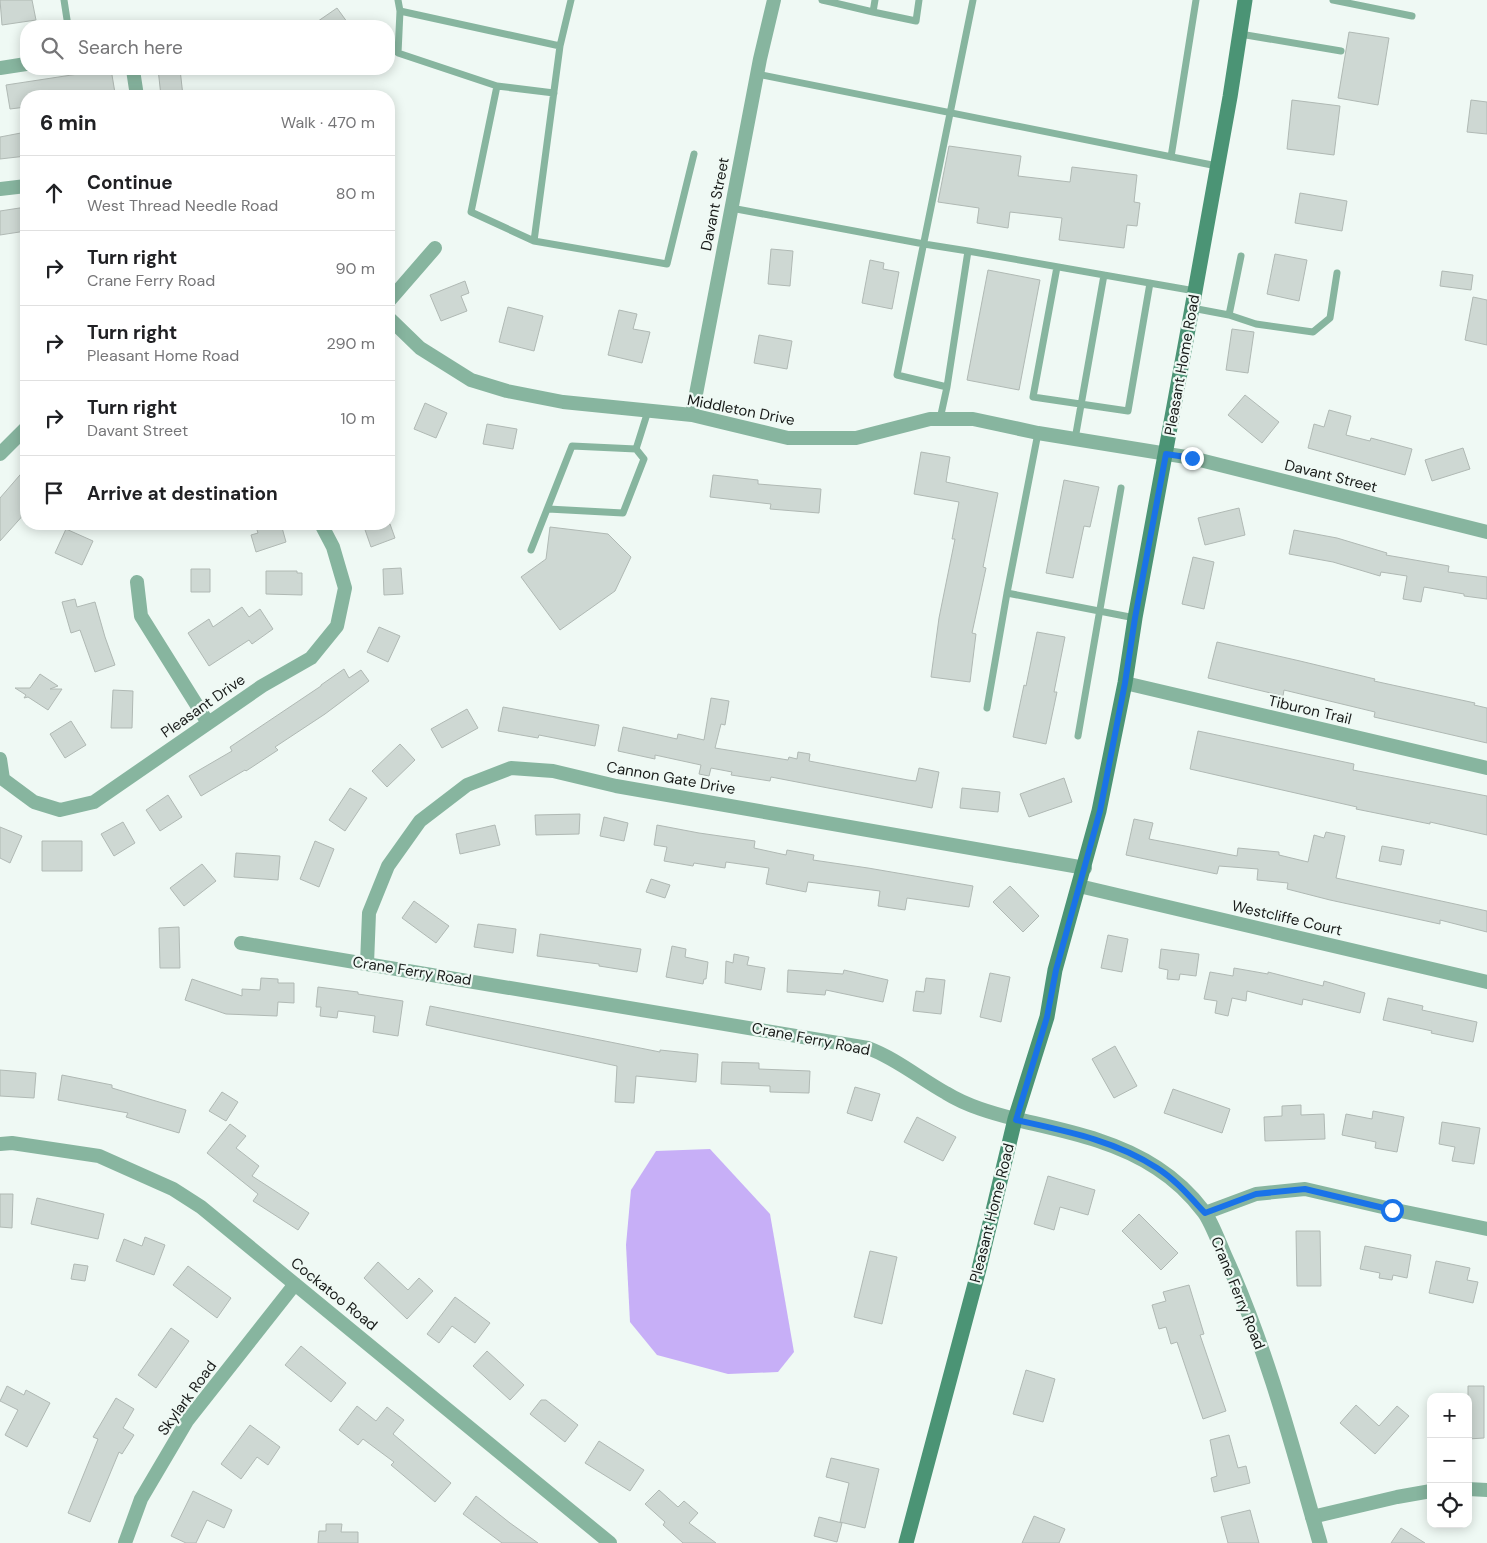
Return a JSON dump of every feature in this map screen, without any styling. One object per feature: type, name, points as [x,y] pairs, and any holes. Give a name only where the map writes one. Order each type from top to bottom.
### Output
[{"type":"main road","name":"Pleasant Home Road","points":[[906,1543],[979,1269],[1016,1120],[1047,1017],[1056,970],[1100,811],[1166,454],[1245,0]]},
{"type":"street","name":"Davant Street","points":[[692,415],[757,74],[774,0]]},
{"type":"street","points":[[0,68],[20,65]]},
{"type":"street","points":[[134,75],[136,90]]},
{"type":"street","points":[[0,189],[20,187]]},
{"type":"street","points":[[395,294],[435,248]]},
{"type":"street","name":"Middleton Drive","points":[[395,324],[420,348],[471,380],[507,391],[564,402],[692,415],[788,438],[856,438],[930,418],[973,419],[1038,434],[1166,454]]},
{"type":"street","points":[[0,454],[20,434]]},
{"type":"street","name":"Davant Street","points":[[1166,454],[1192,458],[1486,529]]},
{"type":"street","name":"Pleasant Drive","points":[[0,759],[3,780],[34,802],[60,810],[94,802],[262,686],[311,658],[337,626],[345,588],[333,547],[325,530]]},
{"type":"street","points":[[137,582],[141,616],[208,723]]},
{"type":"street","name":"Tiburon Trail","points":[[1125,683],[1487,768]]},
{"type":"street","name":"Cannon Gate Drive","points":[[367,964],[369,913],[388,866],[420,821],[468,785],[511,768],[553,771],[616,786],[1085,868]]},
{"type":"street","name":"Westcliffe Court","points":[[1079,886],[1487,982]]},
{"type":"street","name":"Crane Ferry Road","points":[[241,943],[868,1048],[886,1055],[946,1094],[972,1105],[1016,1120],[1080,1134],[1111,1144],[1158,1168],[1178,1185],[1205,1213],[1242,1296],[1284,1416],[1320,1543]]},
{"type":"street","name":"Cockatoo Road","points":[[0,1144],[12,1143],[99,1156],[172,1189],[201,1207],[610,1543]]},
{"type":"street","points":[[1205,1213],[1256,1194],[1305,1189],[1392,1210],[1487,1229]]},
{"type":"street","name":"Skylark Road","points":[[125,1543],[141,1499],[188,1421],[295,1284]]},
{"type":"street","points":[[1472,1488],[1487,1490]]},
{"type":"street","points":[[1312,1517],[1427,1492]]},
{"type":"lane","points":[[64,0],[67,20]]},
{"type":"lane","points":[[398,0],[400,11],[398,53],[497,86],[554,93]]},
{"type":"lane","points":[[534,242],[560,46],[571,0]]},
{"type":"lane","points":[[822,0],[916,21],[919,0]]},
{"type":"lane","points":[[873,12],[875,0]]},
{"type":"lane","points":[[947,386],[897,375],[973,0]]},
{"type":"lane","points":[[1171,157],[1196,0]]},
{"type":"lane","points":[[1333,0],[1412,16]]},
{"type":"lane","points":[[400,11],[560,46]]},
{"type":"lane","points":[[1240,34],[1341,51]]},
{"type":"lane","points":[[757,74],[1217,166]]},
{"type":"lane","points":[[497,86],[470,212],[534,242],[667,264],[694,154]]},
{"type":"lane","points":[[731,208],[1195,291]]},
{"type":"lane","points":[[940,418],[947,386],[968,251]]},
{"type":"lane","points":[[1229,315],[1241,256]]},
{"type":"lane","points":[[1057,267],[1033,397],[1081,406],[1128,412],[1150,283]]},
{"type":"lane","points":[[1192,308],[1229,315],[1256,324],[1313,332],[1330,318],[1336,273]]},
{"type":"lane","points":[[1075,440],[1104,275]]},
{"type":"lane","points":[[636,450],[648,411]]},
{"type":"lane","points":[[987,708],[1038,434]]},
{"type":"lane","points":[[531,550],[572,446],[636,450],[644,460],[623,513],[548,508]]},
{"type":"lane","points":[[1078,736],[1121,488]]},
{"type":"lane","points":[[1007,593],[1135,618]]},
{"type":"shaded area","points":[[710,1149],[770,1214],[794,1352],[778,1372],[728,1374],[657,1355],[630,1322],[626,1245],[631,1190],[656,1151]]},
{"type":"building","points":[[0,0],[32,0],[36,20],[20,20],[20,22],[2,25]]},
{"type":"building","points":[[337,8],[346,20],[320,20]]},
{"type":"building","points":[[1349,32],[1389,38],[1378,105],[1338,98]]},
{"type":"building","points":[[72,75],[112,75],[114,90],[20,90],[20,108],[10,109],[6,85]]},
{"type":"building","points":[[159,75],[181,75],[182,90],[160,90]]},
{"type":"building","points":[[1292,100],[1340,106],[1334,155],[1287,149]]},
{"type":"building","points":[[1471,100],[1487,102],[1487,134],[1467,132]]},
{"type":"building","points":[[20,133],[20,157],[0,159],[0,137]]},
{"type":"building","points":[[949,146],[1021,156],[1018,176],[1070,182],[1072,167],[1137,175],[1134,202],[1140,203],[1137,226],[1127,225],[1124,248],[1059,240],[1062,218],[1010,212],[1008,228],[977,223],[979,208],[938,202]]},
{"type":"building","points":[[1300,193],[1347,201],[1342,231],[1295,223]]},
{"type":"building","points":[[20,208],[20,232],[0,235],[0,211]]},
{"type":"building","points":[[771,249],[793,251],[790,286],[768,284]]},
{"type":"building","points":[[1275,254],[1307,260],[1299,301],[1267,294]]},
{"type":"building","points":[[870,260],[884,263],[883,269],[899,272],[892,309],[862,303]]},
{"type":"building","points":[[988,270],[1040,280],[1019,390],[967,380]]},
{"type":"building","points":[[1442,271],[1473,275],[1471,290],[1440,286]]},
{"type":"building","points":[[465,281],[469,293],[461,296],[467,311],[441,321],[430,295]]},
{"type":"building","points":[[1473,297],[1487,300],[1487,345],[1465,340]]},
{"type":"building","points":[[508,307],[543,316],[534,351],[499,342]]},
{"type":"building","points":[[619,310],[637,314],[633,329],[650,332],[642,363],[608,355]]},
{"type":"building","points":[[1232,329],[1254,332],[1248,373],[1226,370]]},
{"type":"building","points":[[759,335],[792,341],[787,369],[754,363]]},
{"type":"building","points":[[1245,395],[1279,422],[1262,443],[1228,415]]},
{"type":"building","points":[[425,403],[447,413],[436,438],[414,429]]},
{"type":"building","points":[[1329,410],[1351,416],[1346,435],[1370,441],[1371,438],[1412,449],[1405,475],[1308,448],[1314,424],[1324,427]]},
{"type":"building","points":[[487,424],[517,429],[513,449],[483,444]]},
{"type":"building","points":[[1463,448],[1470,469],[1432,481],[1425,460]]},
{"type":"building","points":[[921,452],[950,457],[946,482],[998,493],[983,567],[986,568],[972,633],[976,634],[970,682],[931,677],[939,618],[955,539],[952,539],[959,502],[914,494]]},
{"type":"building","points":[[20,475],[20,519],[0,541],[0,498]]},
{"type":"building","points":[[713,475],[758,480],[758,484],[821,489],[819,513],[770,509],[771,504],[710,497]]},
{"type":"building","points":[[1064,480],[1099,487],[1090,527],[1084,526],[1073,578],[1046,573]]},
{"type":"building","points":[[1239,508],[1245,535],[1205,545],[1198,518]]},
{"type":"building","points":[[550,527],[608,534],[631,557],[615,591],[560,630],[521,577],[546,559]]},
{"type":"building","points":[[66,530],[93,541],[82,565],[55,553]]},
{"type":"building","points":[[257,530],[283,530],[286,542],[256,552],[251,535],[258,533]]},
{"type":"building","points":[[365,530],[392,530],[395,538],[371,547]]},
{"type":"building","points":[[1294,530],[1337,538],[1387,553],[1386,555],[1449,566],[1448,572],[1487,577],[1487,599],[1424,587],[1421,602],[1403,599],[1407,576],[1381,572],[1380,576],[1333,562],[1289,554]]},
{"type":"building","points":[[1193,557],[1214,562],[1204,609],[1182,604]]},
{"type":"building","points":[[401,568],[403,594],[384,595],[383,569]]},
{"type":"building","points":[[191,569],[210,569],[210,592],[191,592]]},
{"type":"building","points":[[266,571],[297,571],[297,573],[302,573],[302,595],[266,594]]},
{"type":"building","points":[[75,599],[77,607],[95,602],[115,665],[95,672],[80,630],[71,633],[62,602]]},
{"type":"building","points":[[242,607],[249,617],[260,609],[273,629],[252,644],[249,640],[209,666],[188,633],[209,619],[213,627]]},
{"type":"building","points":[[379,627],[400,636],[388,662],[367,652]]},
{"type":"building","points":[[1037,632],[1065,637],[1054,692],[1057,692],[1046,744],[1013,737]]},
{"type":"building","points":[[1217,642],[1375,679],[1374,681],[1475,703],[1474,705],[1487,708],[1487,743],[1374,717],[1375,712],[1284,690],[1283,696],[1208,678]]},
{"type":"building","points":[[344,669],[349,678],[361,670],[369,681],[325,714],[275,747],[278,750],[246,771],[201,796],[189,776],[232,751],[230,747]]},
{"type":"building","points":[[40,674],[58,686],[50,689],[62,689],[48,710],[28,697],[24,698],[26,695],[15,688],[30,688]]},
{"type":"building","points":[[113,690],[133,691],[132,728],[111,728]]},
{"type":"building","points":[[711,698],[729,701],[725,725],[721,724],[715,748],[788,760],[789,757],[797,759],[798,752],[810,754],[809,761],[916,781],[919,768],[939,772],[932,808],[771,777],[770,781],[731,775],[732,772],[711,768],[709,776],[699,774],[701,765],[655,755],[655,759],[618,751],[623,727],[677,739],[678,734],[704,740]]},
{"type":"building","points":[[503,707],[599,725],[595,746],[539,735],[538,738],[498,731]]},
{"type":"building","points":[[467,709],[478,728],[442,748],[431,729]]},
{"type":"building","points":[[71,721],[86,745],[65,758],[50,734]]},
{"type":"building","points":[[1198,731],[1354,764],[1353,770],[1487,796],[1487,835],[1430,822],[1430,824],[1356,809],[1357,807],[1190,769]]},
{"type":"building","points":[[400,744],[415,760],[387,787],[372,771]]},
{"type":"building","points":[[1064,778],[1072,802],[1029,817],[1020,794]]},
{"type":"building","points":[[350,788],[367,798],[345,831],[329,820]]},
{"type":"building","points":[[962,788],[1000,792],[998,812],[960,808]]},
{"type":"building","points":[[168,795],[182,817],[160,831],[146,810]]},
{"type":"building","points":[[580,814],[579,834],[536,835],[535,815]]},
{"type":"building","points":[[604,817],[628,823],[624,841],[600,836]]},
{"type":"building","points":[[1134,819],[1153,823],[1149,839],[1237,856],[1238,848],[1279,852],[1279,855],[1308,862],[1314,835],[1324,838],[1326,832],[1345,836],[1336,878],[1487,911],[1487,932],[1440,920],[1440,924],[1287,889],[1288,883],[1257,880],[1258,869],[1219,866],[1217,874],[1126,855]]},
{"type":"building","points":[[123,822],[135,843],[114,856],[101,834]]},
{"type":"building","points":[[495,825],[500,845],[460,854],[456,834]]},
{"type":"building","points":[[657,825],[755,841],[754,848],[786,855],[787,850],[814,855],[813,860],[973,886],[969,907],[907,898],[905,910],[878,906],[880,891],[808,882],[806,892],[766,884],[769,868],[726,862],[725,868],[694,863],[693,866],[664,861],[667,847],[654,845]]},
{"type":"building","points":[[0,827],[22,836],[10,863],[0,858]]},
{"type":"building","points":[[42,841],[82,841],[82,871],[42,871]]},
{"type":"building","points":[[315,841],[334,849],[319,887],[300,879]]},
{"type":"building","points":[[1382,846],[1404,850],[1401,865],[1379,861]]},
{"type":"building","points":[[236,853],[280,856],[278,880],[234,877]]},
{"type":"building","points":[[202,864],[216,881],[184,906],[170,888]]},
{"type":"building","points":[[651,879],[670,885],[665,898],[646,892]]},
{"type":"building","points":[[1010,886],[1039,916],[1023,932],[993,902]]},
{"type":"building","points":[[414,901],[449,926],[436,943],[402,918]]},
{"type":"building","points":[[478,924],[516,929],[513,953],[474,947]]},
{"type":"building","points":[[179,927],[180,968],[160,968],[159,928]]},
{"type":"building","points":[[540,934],[641,949],[637,972],[599,966],[599,964],[537,956]]},
{"type":"building","points":[[1108,935],[1128,939],[1122,972],[1101,968]]},
{"type":"building","points":[[672,946],[686,949],[685,957],[708,962],[706,979],[704,979],[703,984],[666,977]]},
{"type":"building","points":[[1161,949],[1199,954],[1196,976],[1180,974],[1179,980],[1167,979],[1168,970],[1159,968]]},
{"type":"building","points":[[734,954],[749,957],[747,965],[765,968],[761,990],[725,983],[726,961],[733,963]]},
{"type":"building","points":[[1234,968],[1268,974],[1268,972],[1323,986],[1324,981],[1365,993],[1360,1013],[1303,999],[1302,1005],[1247,991],[1246,1001],[1232,998],[1228,1016],[1215,1013],[1217,1001],[1204,999],[1210,972],[1233,976]]},
{"type":"building","points":[[788,970],[843,974],[844,970],[888,980],[883,1002],[826,990],[825,995],[787,992]]},
{"type":"building","points":[[990,973],[1010,977],[1001,1022],[980,1017]]},
{"type":"building","points":[[261,978],[278,979],[278,983],[294,983],[294,1003],[278,1002],[277,1016],[226,1014],[185,1000],[192,979],[242,996],[242,989],[260,990]]},
{"type":"building","points":[[926,978],[945,980],[941,1014],[913,1011],[916,991],[924,992]]},
{"type":"building","points":[[318,987],[358,992],[358,994],[403,1001],[398,1036],[373,1032],[375,1016],[338,1011],[337,1018],[320,1016],[321,1007],[316,1007]]},
{"type":"building","points":[[1388,998],[1423,1006],[1422,1010],[1477,1022],[1473,1042],[1383,1020]]},
{"type":"building","points":[[430,1006],[660,1052],[660,1050],[698,1054],[696,1082],[636,1076],[634,1103],[615,1102],[617,1066],[426,1025]]},
{"type":"building","points":[[1115,1046],[1137,1086],[1114,1098],[1092,1059]]},
{"type":"building","points":[[722,1062],[759,1063],[759,1069],[810,1071],[809,1093],[770,1092],[770,1086],[721,1084]]},
{"type":"building","points":[[0,1070],[36,1073],[34,1098],[0,1096]]},
{"type":"building","points":[[62,1075],[112,1085],[112,1088],[186,1110],[179,1133],[126,1117],[128,1113],[58,1100]]},
{"type":"building","points":[[855,1087],[880,1094],[872,1121],[847,1113]]},
{"type":"building","points":[[1173,1089],[1230,1109],[1222,1133],[1164,1113]]},
{"type":"building","points":[[222,1092],[238,1102],[226,1121],[209,1111]]},
{"type":"building","points":[[1301,1105],[1301,1115],[1324,1114],[1325,1139],[1265,1141],[1264,1117],[1282,1116],[1282,1106]]},
{"type":"building","points":[[1373,1111],[1404,1117],[1397,1152],[1375,1148],[1376,1142],[1342,1135],[1346,1114],[1372,1119]]},
{"type":"building","points":[[917,1117],[956,1137],[943,1161],[904,1142]]},
{"type":"building","points":[[1442,1122],[1480,1128],[1474,1164],[1452,1161],[1455,1147],[1439,1144]]},
{"type":"building","points":[[230,1124],[246,1136],[236,1148],[259,1166],[252,1176],[309,1213],[298,1230],[253,1201],[258,1194],[207,1153]]},
{"type":"building","points":[[1048,1176],[1095,1190],[1088,1215],[1060,1207],[1054,1230],[1034,1224]]},
{"type":"building","points":[[0,1194],[13,1194],[12,1228],[0,1227]]},
{"type":"building","points":[[37,1198],[104,1214],[98,1239],[31,1224]]},
{"type":"building","points":[[1139,1214],[1178,1253],[1161,1270],[1122,1231]]},
{"type":"building","points":[[1296,1231],[1320,1231],[1321,1286],[1297,1286]]},
{"type":"building","points":[[145,1237],[165,1245],[154,1275],[116,1261],[124,1239],[142,1246]]},
{"type":"building","points":[[1365,1246],[1411,1255],[1407,1278],[1393,1275],[1392,1280],[1379,1278],[1380,1273],[1360,1269]]},
{"type":"building","points":[[870,1251],[897,1257],[882,1324],[854,1317]]},
{"type":"building","points":[[1436,1261],[1470,1268],[1467,1280],[1478,1282],[1473,1303],[1429,1293]]},
{"type":"building","points":[[378,1262],[408,1290],[419,1278],[433,1291],[407,1319],[364,1278]]},
{"type":"building","points":[[74,1264],[88,1266],[85,1281],[71,1279]]},
{"type":"building","points":[[188,1266],[231,1298],[217,1318],[173,1285]]},
{"type":"building","points":[[1189,1285],[1204,1334],[1200,1335],[1226,1411],[1203,1419],[1177,1342],[1171,1344],[1166,1327],[1159,1329],[1152,1305],[1166,1301],[1163,1292]]},
{"type":"building","points":[[455,1297],[490,1323],[475,1343],[452,1326],[439,1343],[427,1334]]},
{"type":"building","points":[[171,1328],[189,1341],[156,1388],[138,1375]]},
{"type":"building","points":[[301,1346],[346,1383],[331,1402],[285,1365]]},
{"type":"building","points":[[487,1351],[524,1385],[510,1400],[473,1366]]},
{"type":"building","points":[[1026,1370],[1055,1379],[1043,1422],[1013,1414]]},
{"type":"building","points":[[7,1386],[24,1395],[26,1390],[50,1403],[27,1447],[5,1435],[18,1410],[0,1401]]},
{"type":"building","points":[[1468,1386],[1484,1386],[1484,1438],[1472,1439],[1472,1393],[1468,1393]]},
{"type":"building","points":[[116,1398],[134,1409],[123,1428],[134,1435],[122,1454],[119,1452],[90,1522],[68,1513],[98,1439],[93,1437]]},
{"type":"building","points":[[541,1400],[546,1400],[578,1425],[565,1442],[530,1414]]},
{"type":"building","points":[[1356,1405],[1379,1426],[1397,1406],[1409,1416],[1375,1454],[1340,1423]]},
{"type":"building","points":[[357,1406],[376,1421],[387,1407],[404,1420],[393,1434],[451,1483],[435,1502],[391,1465],[394,1462],[363,1439],[358,1445],[339,1430]]},
{"type":"building","points":[[250,1425],[280,1447],[268,1465],[257,1457],[241,1479],[221,1464]]},
{"type":"building","points":[[1229,1435],[1238,1468],[1246,1466],[1250,1483],[1214,1492],[1211,1478],[1217,1476],[1210,1440]]},
{"type":"building","points":[[599,1441],[644,1470],[630,1491],[585,1463]]},
{"type":"building","points":[[831,1458],[879,1469],[865,1528],[840,1522],[849,1483],[826,1477]]},
{"type":"building","points":[[659,1490],[678,1507],[684,1501],[698,1513],[689,1523],[716,1543],[683,1543],[663,1525],[665,1522],[645,1504]]},
{"type":"building","points":[[193,1491],[232,1510],[224,1528],[207,1520],[196,1543],[186,1543],[171,1536]]},
{"type":"building","points":[[476,1496],[538,1543],[502,1543],[463,1514]]},
{"type":"building","points":[[1250,1510],[1259,1543],[1228,1543],[1221,1517]]},
{"type":"building","points":[[1034,1516],[1065,1529],[1059,1543],[1022,1543]]},
{"type":"building","points":[[819,1517],[842,1523],[837,1542],[814,1536]]},
{"type":"building","points":[[326,1524],[342,1524],[341,1532],[358,1532],[358,1543],[318,1543],[319,1531],[326,1531]]},
{"type":"building","points":[[1401,1528],[1425,1543],[1391,1543]]},
{"type":"route","points":[[1192,458],[1166,454],[1100,811],[1056,970],[1047,1017],[1016,1120],[1080,1134],[1111,1144],[1138,1157],[1158,1168],[1178,1185],[1205,1213],[1256,1194],[1305,1189],[1392,1210]]}]
